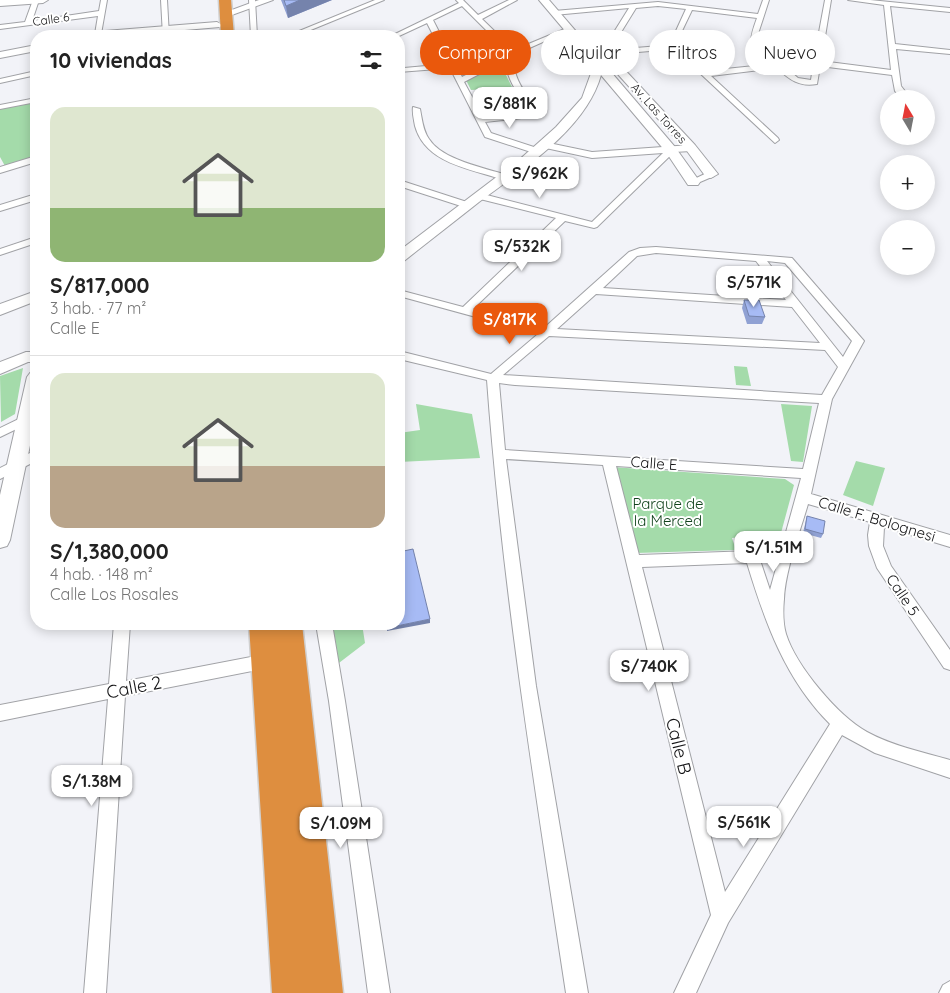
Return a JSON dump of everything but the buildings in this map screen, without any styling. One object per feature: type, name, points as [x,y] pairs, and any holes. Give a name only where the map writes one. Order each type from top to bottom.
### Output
[{"type":"highway","points":[[220,30],[223,4]]},
{"type":"highway","points":[[264,630],[292,993]]},
{"type":"highway","points":[[288,630],[324,993]]},
{"type":"street","points":[[28,22],[36,0]]},
{"type":"street","points":[[0,3],[43,0]]},
{"type":"street","points":[[99,30],[104,0]]},
{"type":"street","points":[[164,0],[165,30]]},
{"type":"street","points":[[223,4],[268,0]]},
{"type":"street","points":[[305,30],[381,0]]},
{"type":"street","points":[[478,18],[514,0]]},
{"type":"street","name":"Av. Las Torres","points":[[544,0],[569,30]]},
{"type":"street","points":[[560,0],[574,15]]},
{"type":"street","points":[[756,30],[766,0]]},
{"type":"street","points":[[823,30],[828,0]]},
{"type":"street","points":[[851,0],[950,10]]},
{"type":"street","points":[[254,30],[255,2]]},
{"type":"street","points":[[405,31],[461,2],[490,30]]},
{"type":"street","points":[[554,13],[574,15],[634,5],[658,4],[761,16]]},
{"type":"street","points":[[887,4],[898,90]]},
{"type":"street","points":[[617,30],[634,5]]},
{"type":"street","points":[[679,30],[690,8]]},
{"type":"street","name":"Calle 6","points":[[0,27],[102,12]]},
{"type":"street","points":[[429,20],[434,30]]},
{"type":"street","points":[[0,50],[30,43]]},
{"type":"street","points":[[892,46],[950,52]]},
{"type":"street","points":[[0,55],[30,49]]},
{"type":"street","points":[[835,66],[896,73]]},
{"type":"street","points":[[405,70],[420,69]]},
{"type":"street","points":[[0,81],[30,74]]},
{"type":"street","points":[[457,75],[488,135],[493,138],[541,148],[592,155],[691,148]]},
{"type":"street","points":[[460,81],[472,75]]},
{"type":"street","points":[[480,120],[535,115],[513,75]]},
{"type":"street","points":[[405,253],[541,148],[570,120],[591,92],[595,75]]},
{"type":"street","name":"Av. Las Torres","points":[[607,75],[671,150],[693,182]]},
{"type":"street","name":"Av. Las Torres","points":[[625,75],[691,148],[710,174]]},
{"type":"street","points":[[705,75],[775,140]]},
{"type":"street","points":[[789,75],[795,80],[808,83],[815,80],[815,75]]},
{"type":"street","points":[[0,108],[30,101]]},
{"type":"street","points":[[416,109],[421,131],[434,150],[504,177]]},
{"type":"street","points":[[479,196],[594,226],[671,150]]},
{"type":"street","points":[[1,168],[30,161]]},
{"type":"street","points":[[693,182],[710,174]]},
{"type":"street","points":[[405,185],[467,205]]},
{"type":"street","points":[[0,208],[30,199]]},
{"type":"street","points":[[466,310],[563,217]]},
{"type":"street","points":[[0,252],[30,242]]},
{"type":"street","points":[[493,378],[545,332],[595,292],[633,254],[640,251],[656,250],[788,260],[858,341],[843,365],[826,400],[803,497],[779,580],[776,599],[778,634]]},
{"type":"street","points":[[758,257],[843,365]]},
{"type":"street","points":[[595,292],[795,304]]},
{"type":"street","points":[[405,294],[545,332],[829,347]]},
{"type":"street","points":[[0,310],[30,298]]},
{"type":"street","points":[[405,356],[493,378],[826,400]]},
{"type":"street","points":[[0,368],[30,358]]},
{"type":"street","points":[[493,378],[498,454],[524,665],[577,993]]},
{"type":"street","points":[[0,540],[8,470],[27,419],[30,405]]},
{"type":"street","points":[[0,433],[27,419]]},
{"type":"street","name":"Calle E","points":[[498,454],[809,474]]},
{"type":"street","points":[[8,470],[30,458]]},
{"type":"street","name":"Calle B","points":[[608,460],[721,916]]},
{"type":"street","name":"Calle F. Bolognesi","points":[[803,497],[950,541]]},
{"type":"street","name":"Calle 5","points":[[878,520],[875,535],[876,546],[884,568],[950,663]]},
{"type":"street","points":[[632,561],[752,557],[778,634],[813,692],[840,723],[860,737],[885,749],[950,769]]},
{"type":"street","points":[[95,993],[122,630]]},
{"type":"street","points":[[325,630],[379,993]]},
{"type":"street","name":"Calle 2","points":[[0,713],[267,661]]},
{"type":"street","points":[[685,993],[721,916],[840,723]]},
{"type":"green space","points":[[476,75],[506,75],[512,87],[471,90],[466,80]]},
{"type":"green space","points":[[30,102],[30,159],[5,166],[0,157],[0,109]]},
{"type":"green space","points":[[734,366],[747,367],[751,386],[736,385]]},
{"type":"green space","points":[[23,368],[15,414],[1,422],[0,376]]},
{"type":"green space","points":[[416,404],[472,414],[480,458],[405,462],[405,432],[420,430]]},
{"type":"green space","points":[[781,404],[812,406],[803,462],[791,461]]},
{"type":"green space","points":[[856,461],[885,468],[873,506],[843,495]]},
{"type":"green space","name":"Parque de la Merced","points":[[612,467],[785,479],[794,485],[781,533],[732,538],[736,550],[636,553]]},
{"type":"green space","points":[[329,630],[363,630],[365,643],[335,666]]}]
